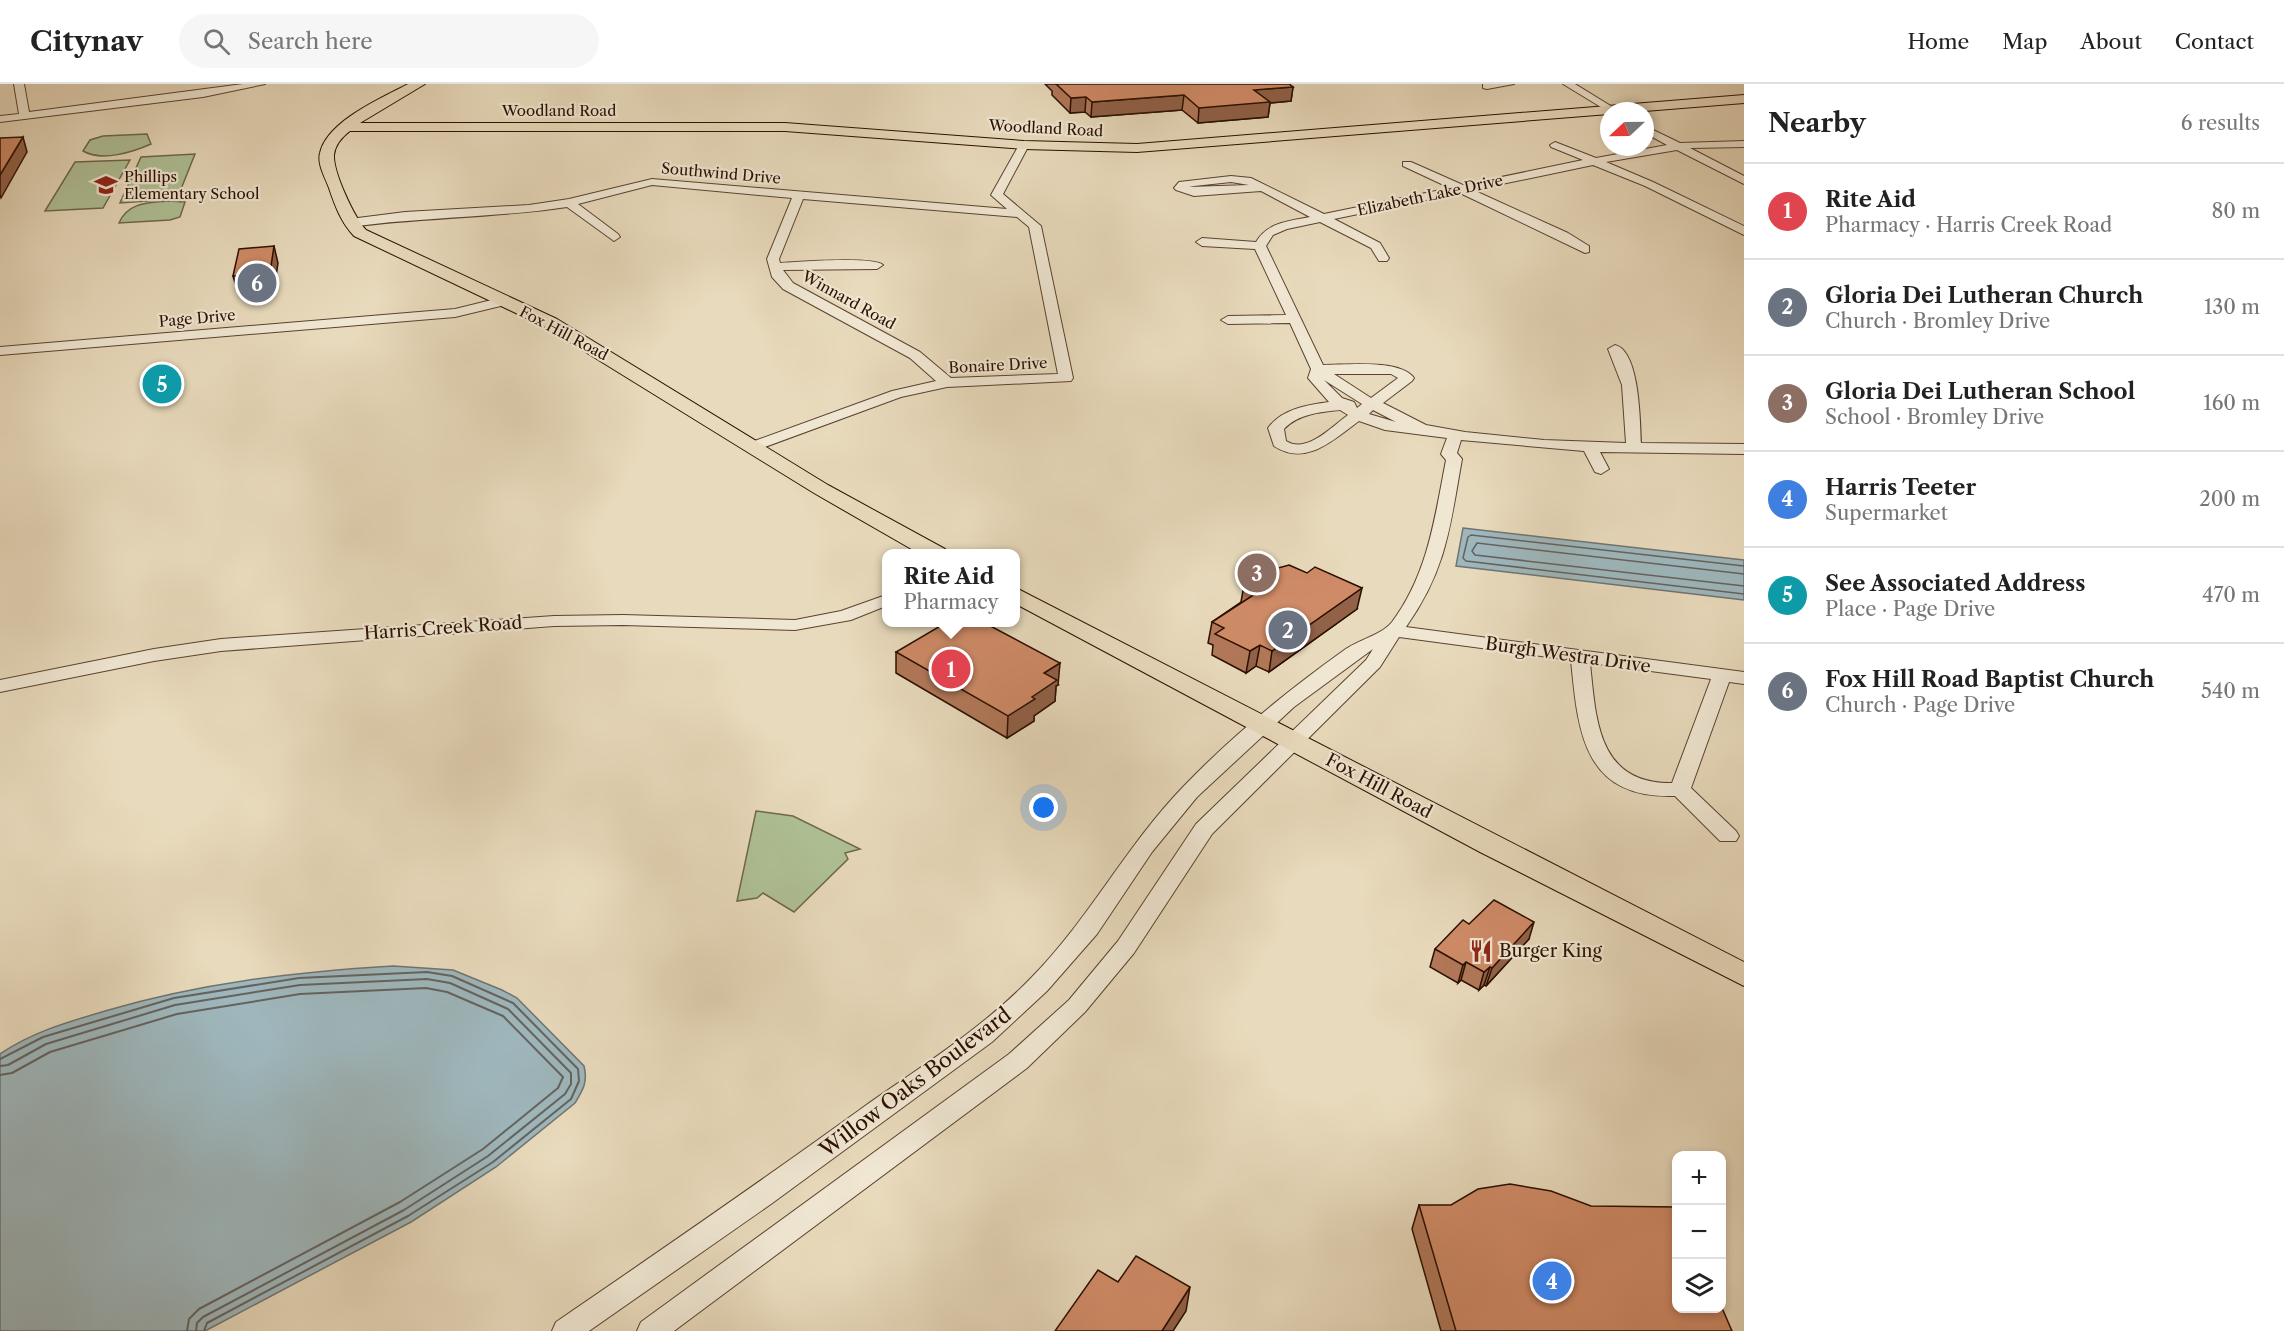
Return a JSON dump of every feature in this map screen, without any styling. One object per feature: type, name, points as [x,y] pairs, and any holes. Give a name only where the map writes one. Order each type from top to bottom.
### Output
[{"type":"main road","points":[[350,223],[331,173],[327,153],[332,140],[344,127],[418,84]]},
{"type":"main road","name":"Woodland Road","points":[[1654,107],[1744,99]]},
{"type":"main road","name":"Woodland Road","points":[[344,127],[785,127],[1024,145],[1137,148],[1600,112]]},
{"type":"main road","name":"Fox Hill Road","points":[[350,223],[381,245],[551,323],[821,489],[928,549]]},
{"type":"main road","name":"Fox Hill Road","points":[[1020,597],[1744,975]]},
{"type":"street","points":[[19,84],[24,115]]},
{"type":"street","points":[[0,118],[212,93],[260,84]]},
{"type":"street","points":[[1487,86],[1509,84]]},
{"type":"street","points":[[1568,84],[1600,103]]},
{"type":"street","points":[[1654,134],[1744,181]]},
{"type":"street","points":[[1555,144],[1649,184],[1744,231]]},
{"type":"street","name":"Elizabeth Lake Drive","points":[[1260,246],[1261,240],[1273,229],[1323,217],[1594,161],[1675,147],[1744,144]]},
{"type":"street","name":"Bonaire Drive","points":[[754,447],[897,394],[947,384],[1066,378],[1035,226],[997,195],[1024,145]]},
{"type":"street","points":[[1407,164],[1564,236],[1586,249]]},
{"type":"street","points":[[1265,187],[1194,192],[1180,188],[1189,183],[1245,180],[1265,187],[1376,246],[1383,258]]},
{"type":"street","name":"Southwind Drive","points":[[350,223],[405,216],[502,212],[569,203],[652,182],[1021,214]]},
{"type":"street","points":[[799,194],[775,252],[774,267],[877,265]]},
{"type":"street","points":[[569,203],[614,237]]},
{"type":"street","points":[[1202,242],[1260,246],[1318,369],[1385,424],[1463,436],[1589,446],[1744,449]]},
{"type":"street","name":"Winnard Road","points":[[774,267],[778,277],[788,286],[915,355],[947,384]]},
{"type":"street","name":"Page Drive","points":[[0,351],[455,313],[504,302]]},
{"type":"street","points":[[1228,320],[1293,319]]},
{"type":"street","points":[[1615,349],[1623,361],[1632,394],[1634,448]]},
{"type":"street","points":[[1318,369],[1315,378],[1322,389],[1344,406]]},
{"type":"street","points":[[1318,369],[1385,369],[1397,371],[1406,376],[1406,380],[1313,447],[1290,450],[1279,443],[1276,428],[1286,419],[1301,413],[1344,406],[1364,409]]},
{"type":"street","points":[[651,1331],[1026,1053],[1077,1006],[1126,947],[1204,829],[1373,663],[1392,631],[1412,607],[1425,583],[1454,459],[1464,457],[1463,436]]},
{"type":"street","points":[[1589,446],[1601,468]]},
{"type":"street","name":"Harris Creek Road","points":[[0,686],[154,655],[221,645],[554,621],[623,620],[795,625],[845,616],[882,602]]},
{"type":"street","name":"Burgh Westra Drive","points":[[1392,631],[1744,678]]},
{"type":"street","name":"Willow Oaks Boulevard","points":[[566,1331],[761,1196],[983,1035],[1039,985],[1089,928],[1144,847],[1190,792],[1263,725],[1353,652],[1392,631]]},
{"type":"street","points":[[1580,657],[1590,738],[1595,753],[1608,768],[1622,778],[1662,791],[1680,789]]},
{"type":"street","points":[[1680,789],[1722,676]]},
{"type":"street","points":[[1680,789],[1728,837]]},
{"type":"green space","points":[[147,134],[151,144],[127,153],[99,156],[83,151],[90,140],[103,136]]},
{"type":"green space","points":[[195,154],[177,199],[120,203],[141,157]]},
{"type":"green space","points":[[130,160],[103,208],[45,211],[75,162]]},
{"type":"green space","points":[[168,201],[185,202],[180,217],[170,220],[119,223],[133,207]]},
{"type":"green space","points":[[756,811],[793,816],[860,849],[845,853],[848,859],[794,912],[763,893],[757,898],[737,901]]},
{"type":"water","points":[[1463,528],[1744,560],[1744,600],[1456,566]]},
{"type":"water","points":[[393,966],[453,970],[517,998],[584,1066],[584,1086],[575,1103],[496,1167],[411,1222],[205,1331],[0,1331],[0,1054],[12,1046],[64,1024],[176,993],[283,975]]},
{"type":"building","points":[[1056,84],[1289,84],[1293,87],[1254,90],[1270,102],[1199,108],[1184,95],[1092,102],[1086,97],[1071,98]]},
{"type":"building","points":[[23,137],[0,175],[0,138]]},
{"type":"building","points":[[274,246],[270,273],[233,276],[239,249]]},
{"type":"building","points":[[1289,565],[1307,573],[1315,567],[1362,588],[1272,651],[1260,645],[1250,651],[1215,634],[1224,628],[1212,622],[1258,592],[1244,585],[1264,572]]},
{"type":"building","points":[[938,627],[992,627],[1060,663],[1044,673],[1057,680],[1032,697],[1035,699],[1008,716],[896,652]]},
{"type":"building","name":"Burger King","points":[[1494,900],[1534,922],[1492,968],[1484,972],[1466,962],[1463,965],[1435,949],[1463,920],[1469,924]]},
{"type":"building","points":[[1510,1184],[1551,1191],[1591,1206],[1672,1207],[1672,1313],[1724,1313],[1732,1331],[1456,1331],[1419,1205],[1451,1205],[1478,1189]]},
{"type":"building","points":[[1136,1256],[1190,1287],[1162,1331],[1055,1331],[1098,1270],[1118,1282]]},
{"type":"place","name":"Phillips Elementary School","points":[[106,185]]},
{"type":"place","name":"Fox Hill Road Baptist Church","points":[[257,283]]},
{"type":"place","name":"See Associated Address","points":[[162,384]]},
{"type":"place","name":"Gloria Dei Lutheran School","points":[[1257,573]]},
{"type":"place","name":"Gloria Dei Lutheran Church","points":[[1288,630]]},
{"type":"place","name":"Rite Aid","points":[[951,669]]},
{"type":"place","name":"Burger King","points":[[1481,951]]},
{"type":"place","name":"Harris Teeter","points":[[1552,1281]]}]
